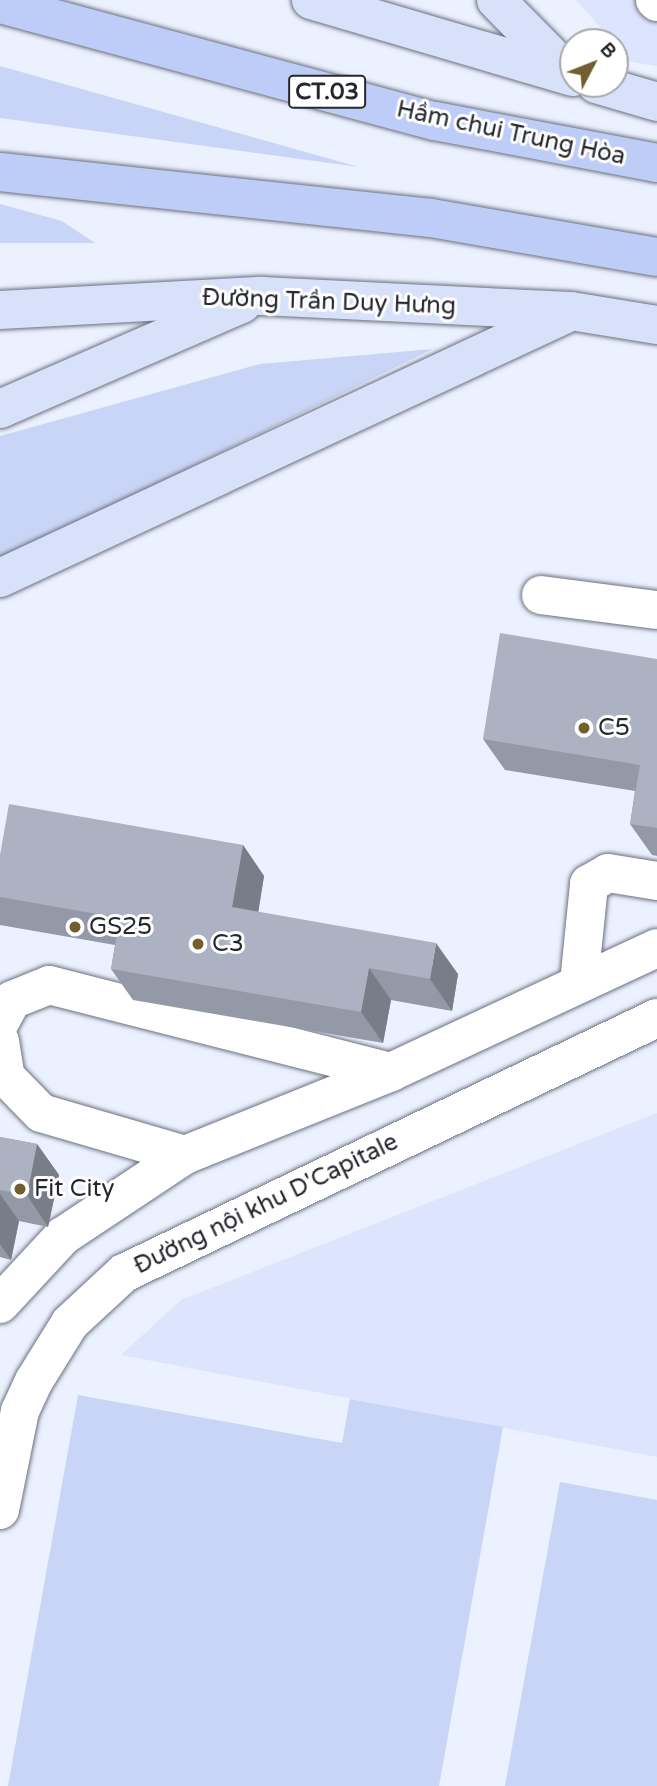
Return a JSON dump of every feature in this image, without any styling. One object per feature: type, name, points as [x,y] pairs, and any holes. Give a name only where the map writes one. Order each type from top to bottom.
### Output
[{"type":"highway","name":"Hầm chui Trung Hòa","points":[[0,4],[435,121],[657,163]]},
{"type":"highway","points":[[0,172],[431,218],[657,257]]},
{"type":"main road","points":[[311,0],[559,72]]},
{"type":"main road","points":[[375,0],[438,35]]},
{"type":"main road","points":[[496,0],[559,59]]},
{"type":"main road","points":[[629,94],[657,102]]},
{"type":"main road","points":[[0,409],[262,296]]},
{"type":"main road","name":"Đường Trần Duy Hưng","points":[[0,310],[262,296],[571,311],[657,325]]},
{"type":"main road","points":[[0,578],[571,311]]},
{"type":"street","points":[[541,595],[657,610]]},
{"type":"street","points":[[579,983],[589,884],[608,873],[657,881]]},
{"type":"street","points":[[0,1304],[63,1236],[185,1155],[391,1072],[657,948]]},
{"type":"street","points":[[0,1021],[12,1000],[49,985],[391,1072]]},
{"type":"street","name":"Đường nội khu D'Capitale","points":[[0,1510],[20,1411],[34,1381],[70,1323],[124,1273],[657,1018]]},
{"type":"street","points":[[0,1041],[6,1077],[41,1113],[185,1155]]},
{"type":"shaded area","points":[[576,0],[657,0],[657,66],[629,60],[629,28],[601,28]]},
{"type":"shaded area","points":[[0,66],[359,167],[0,118]]},
{"type":"shaded area","points":[[0,204],[62,221],[95,243],[0,243]]},
{"type":"shaded area","points":[[433,349],[0,560],[0,436],[260,364]]},
{"type":"shaded area","points":[[657,1113],[657,1457],[121,1355],[181,1300]]},
{"type":"shaded area","points":[[78,1395],[342,1443],[350,1399],[503,1427],[439,1786],[8,1786]]},
{"type":"shaded area","points":[[560,1482],[657,1500],[657,1786],[505,1786]]},
{"type":"building","name":"C5","points":[[500,633],[657,659],[657,828],[630,824],[640,765],[483,739]]},
{"type":"building","name":"C3","points":[[9,804],[243,845],[232,907],[436,943],[430,979],[369,968],[361,1012],[111,969],[120,918],[0,897],[0,855]]},
{"type":"building","points":[[0,1137],[37,1144],[27,1195],[0,1190]]},
{"type":"place","name":"C5","points":[[584,728]]},
{"type":"place","name":"GS25","points":[[75,927]]},
{"type":"place","name":"C3","points":[[198,944]]},
{"type":"place","name":"Fit City","points":[[20,1189]]}]
